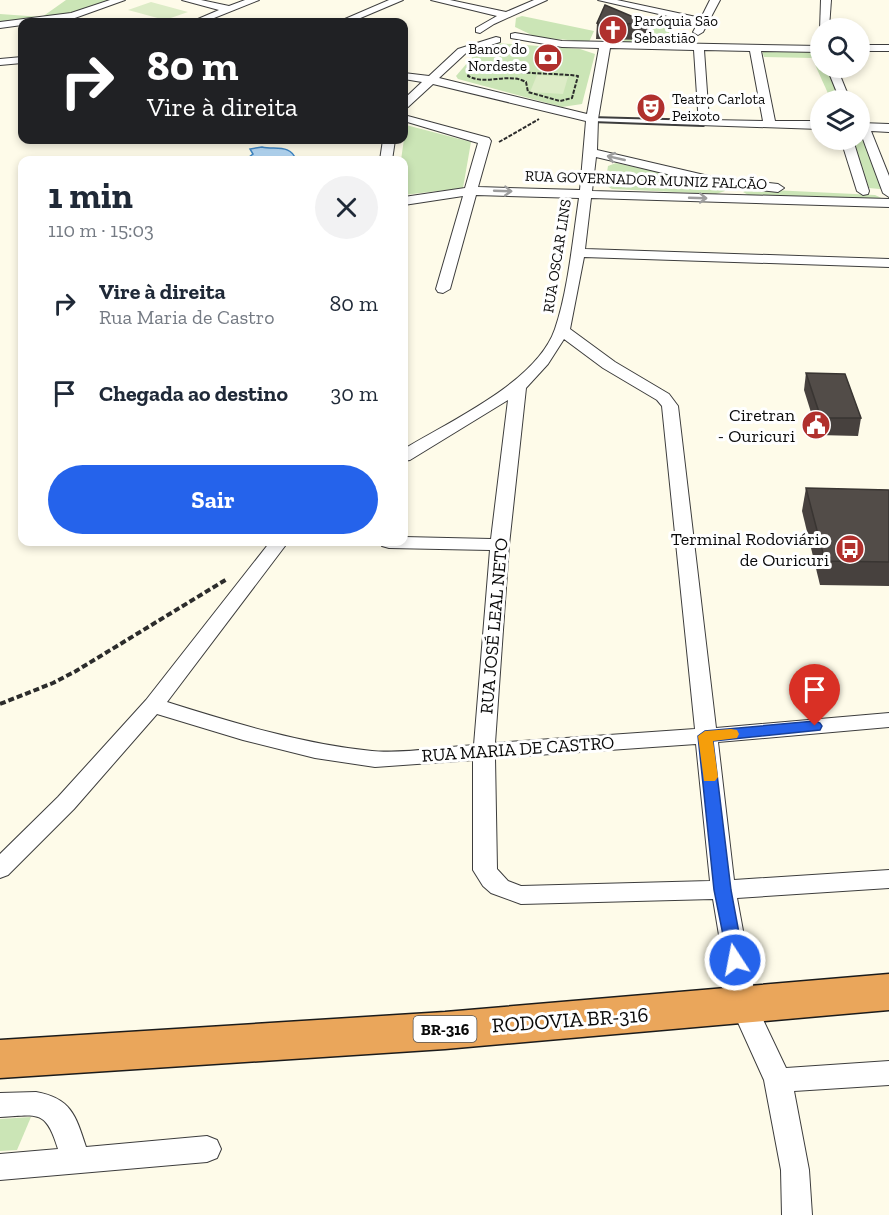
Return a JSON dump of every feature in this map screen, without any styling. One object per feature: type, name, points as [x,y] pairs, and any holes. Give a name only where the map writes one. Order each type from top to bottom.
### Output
[{"type":"highway","name":"RODOVIA BR-316","points":[[0,1059],[188,1048],[744,1007],[889,992]]},
{"type":"street","points":[[56,18],[78,15],[120,0]]},
{"type":"street","points":[[187,0],[230,9]]},
{"type":"street","points":[[206,18],[254,0]]},
{"type":"street","points":[[353,18],[398,0]]},
{"type":"street","points":[[436,0],[507,15]]},
{"type":"street","points":[[408,101],[490,22],[542,0]]},
{"type":"street","points":[[603,0],[703,21]]},
{"type":"street","points":[[715,0],[703,21],[695,46],[703,123],[810,125]]},
{"type":"street","points":[[825,18],[826,0]]},
{"type":"street","points":[[504,28],[507,15]]},
{"type":"street","points":[[0,16],[33,18]]},
{"type":"street","points":[[655,45],[703,21]]},
{"type":"street","points":[[0,25],[18,23]]},
{"type":"street","points":[[478,32],[504,28],[514,31],[515,36]]},
{"type":"street","points":[[478,32],[484,39],[562,44],[810,49]]},
{"type":"street","points":[[462,51],[515,36],[562,44]]},
{"type":"street","name":"RUA OSCAR LINS","points":[[408,454],[518,387],[543,360],[562,330],[578,253],[591,152],[591,119],[605,45]]},
{"type":"street","points":[[870,48],[889,48]]},
{"type":"street","points":[[755,49],[770,124]]},
{"type":"street","points":[[0,62],[18,60]]},
{"type":"street","points":[[408,77],[432,80],[591,119]]},
{"type":"street","points":[[408,119],[485,141],[443,289]]},
{"type":"street","points":[[870,127],[889,128]]},
{"type":"street","points":[[870,146],[889,192]]},
{"type":"street","points":[[850,150],[863,191]]},
{"type":"street","name":"RUA GOVERNADOR MUNIZ FALCÃO","points":[[591,152],[713,181],[889,192]]},
{"type":"street","points":[[735,199],[738,184]]},
{"type":"street","name":"RUA GOVERNADOR MUNIZ FALCÃO","points":[[408,200],[472,191],[889,203]]},
{"type":"street","points":[[578,253],[889,263]]},
{"type":"street","points":[[562,330],[609,365],[663,397],[670,406],[723,890],[744,1007],[778,1080],[795,1170],[798,1215]]},
{"type":"street","name":"RUA JOSÉ LEAL NETO","points":[[518,387],[500,545],[484,751],[485,870],[492,883],[503,891],[521,895],[723,890],[889,879]]},
{"type":"street","points":[[408,543],[500,545]]},
{"type":"street","points":[[0,869],[66,803],[153,705],[276,546]]},
{"type":"street","name":"RUA MARIA DE CASTRO","points":[[153,705],[243,733],[315,750],[362,758],[886,726]]},
{"type":"street","points":[[778,1080],[889,1073]]},
{"type":"street","points":[[0,1105],[44,1104],[57,1112],[62,1118],[76,1160]]},
{"type":"street","points":[[0,1167],[207,1149]]},
{"type":"lane","points":[[591,119],[703,123]]},
{"type":"path","points":[[477,70],[571,75],[578,76],[573,96],[564,101],[528,92],[526,82],[518,78],[504,77],[485,82],[468,76],[470,72],[477,70]]},
{"type":"path","points":[[485,141],[495,144],[556,110]]},
{"type":"path","points":[[0,704],[68,675],[228,578]]},
{"type":"green space","points":[[66,0],[110,0],[63,17],[18,18],[18,22],[0,24],[0,14],[42,17]]},
{"type":"green space","points":[[151,2],[188,12],[171,18],[158,18],[128,10]]},
{"type":"green space","points":[[522,16],[594,31],[589,42],[536,37],[515,27],[516,18]]},
{"type":"green space","points":[[634,24],[674,27],[658,39],[622,43]]},
{"type":"green space","points":[[496,43],[580,49],[595,54],[582,104],[562,107],[458,79],[456,76],[481,47]]},
{"type":"green space","points":[[762,51],[810,51],[810,58],[764,57]]},
{"type":"green space","points":[[537,75],[568,77],[563,94],[530,92]]},
{"type":"green space","points":[[821,78],[832,78],[838,90],[826,90]]},
{"type":"green space","points":[[408,126],[471,142],[463,188],[408,195],[408,156],[402,156],[403,144],[408,144]]},
{"type":"green space","points":[[856,150],[867,150],[882,188],[869,188]]},
{"type":"green space","points":[[616,163],[722,186],[725,191],[716,194],[612,189],[605,185],[608,166]]},
{"type":"green space","points":[[750,189],[875,195],[886,200],[750,196],[743,192]]},
{"type":"green space","points":[[31,1117],[17,1150],[0,1151],[0,1119]]},
{"type":"water","points":[[262,147],[282,149],[294,156],[250,156],[253,154],[250,149]]},
{"type":"building","points":[[605,5],[650,24],[597,23]]},
{"type":"building","points":[[806,373],[845,374],[861,418],[821,418]]},
{"type":"building","name":"Terminal Rodoviário de Ouricuri","points":[[806,488],[889,490],[889,562],[825,561]]},
{"type":"slow traffic","points":[[710,777],[705,736],[731,734]]},
{"type":"place","name":"Paróquia São Sebastião","points":[[613,30]]},
{"type":"place","name":"Banco do Nordeste","points":[[548,58]]},
{"type":"place","name":"Teatro Carlota Peixoto","points":[[651,108]]},
{"type":"place","name":"Ciretran - Ouricuri","points":[[816,425]]},
{"type":"place","name":"Terminal Rodoviário de Ouricuri","points":[[850,549]]},
{"type":"route","points":[[735,960],[723,890],[705,736],[815,726]]}]
